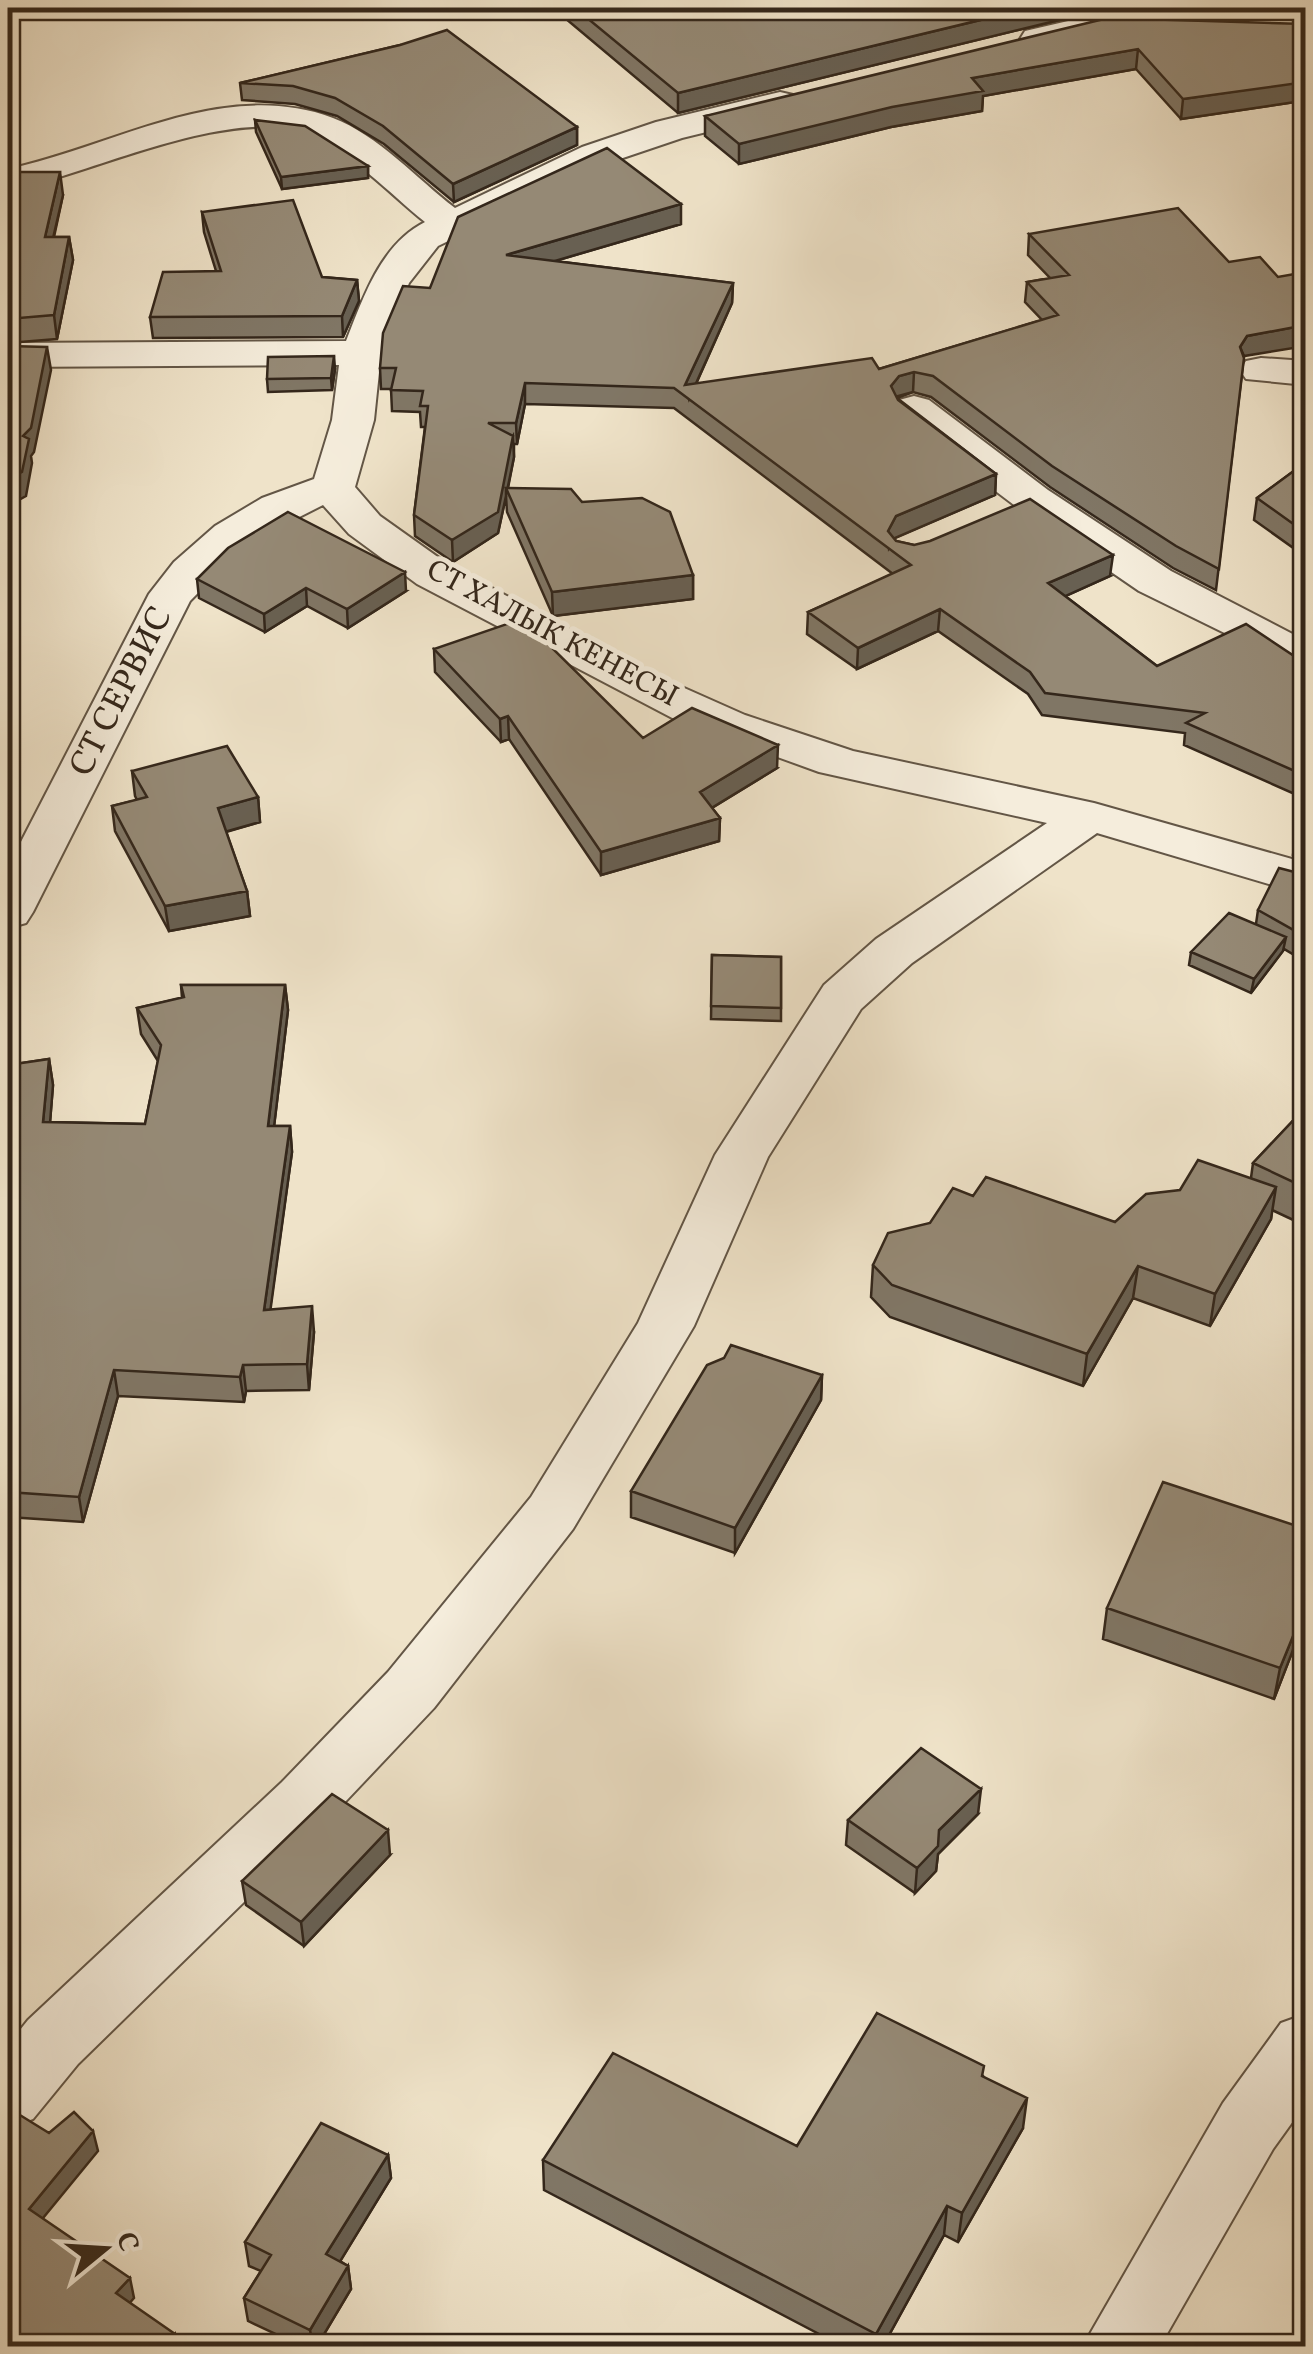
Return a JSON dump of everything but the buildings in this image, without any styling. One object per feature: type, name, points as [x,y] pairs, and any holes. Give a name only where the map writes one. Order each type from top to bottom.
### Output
[{"type":"street","points":[[994,50],[1113,15],[1152,27]]},
{"type":"street","points":[[333,487],[353,420],[360,354],[390,280],[424,238],[449,222],[595,155],[669,130],[808,96]]},
{"type":"street","points":[[8,180],[217,121],[294,118],[324,128],[449,222]]},
{"type":"street","points":[[8,355],[360,354]]},
{"type":"street","points":[[1261,370],[1306,373]]},
{"type":"street","points":[[914,409],[1015,507],[1306,659]]},
{"type":"street","name":"СТ ХАЛЫК КЕНЕСЫ","points":[[333,487],[365,527],[455,588],[677,703],[758,737],[854,766],[1006,803],[1088,816],[1306,878]]},
{"type":"street","name":"СТ СЕРВИС","points":[[8,912],[134,672],[153,624],[178,585],[250,519],[279,503],[333,487]]},
{"type":"street","points":[[8,2097],[52,2042],[305,1801],[410,1690],[552,1512],[666,1326],[691,1261],[742,1155],[842,998],[894,952],[1088,816]]},
{"type":"street","points":[[1120,2346],[1248,2126],[1306,2045]]}]
